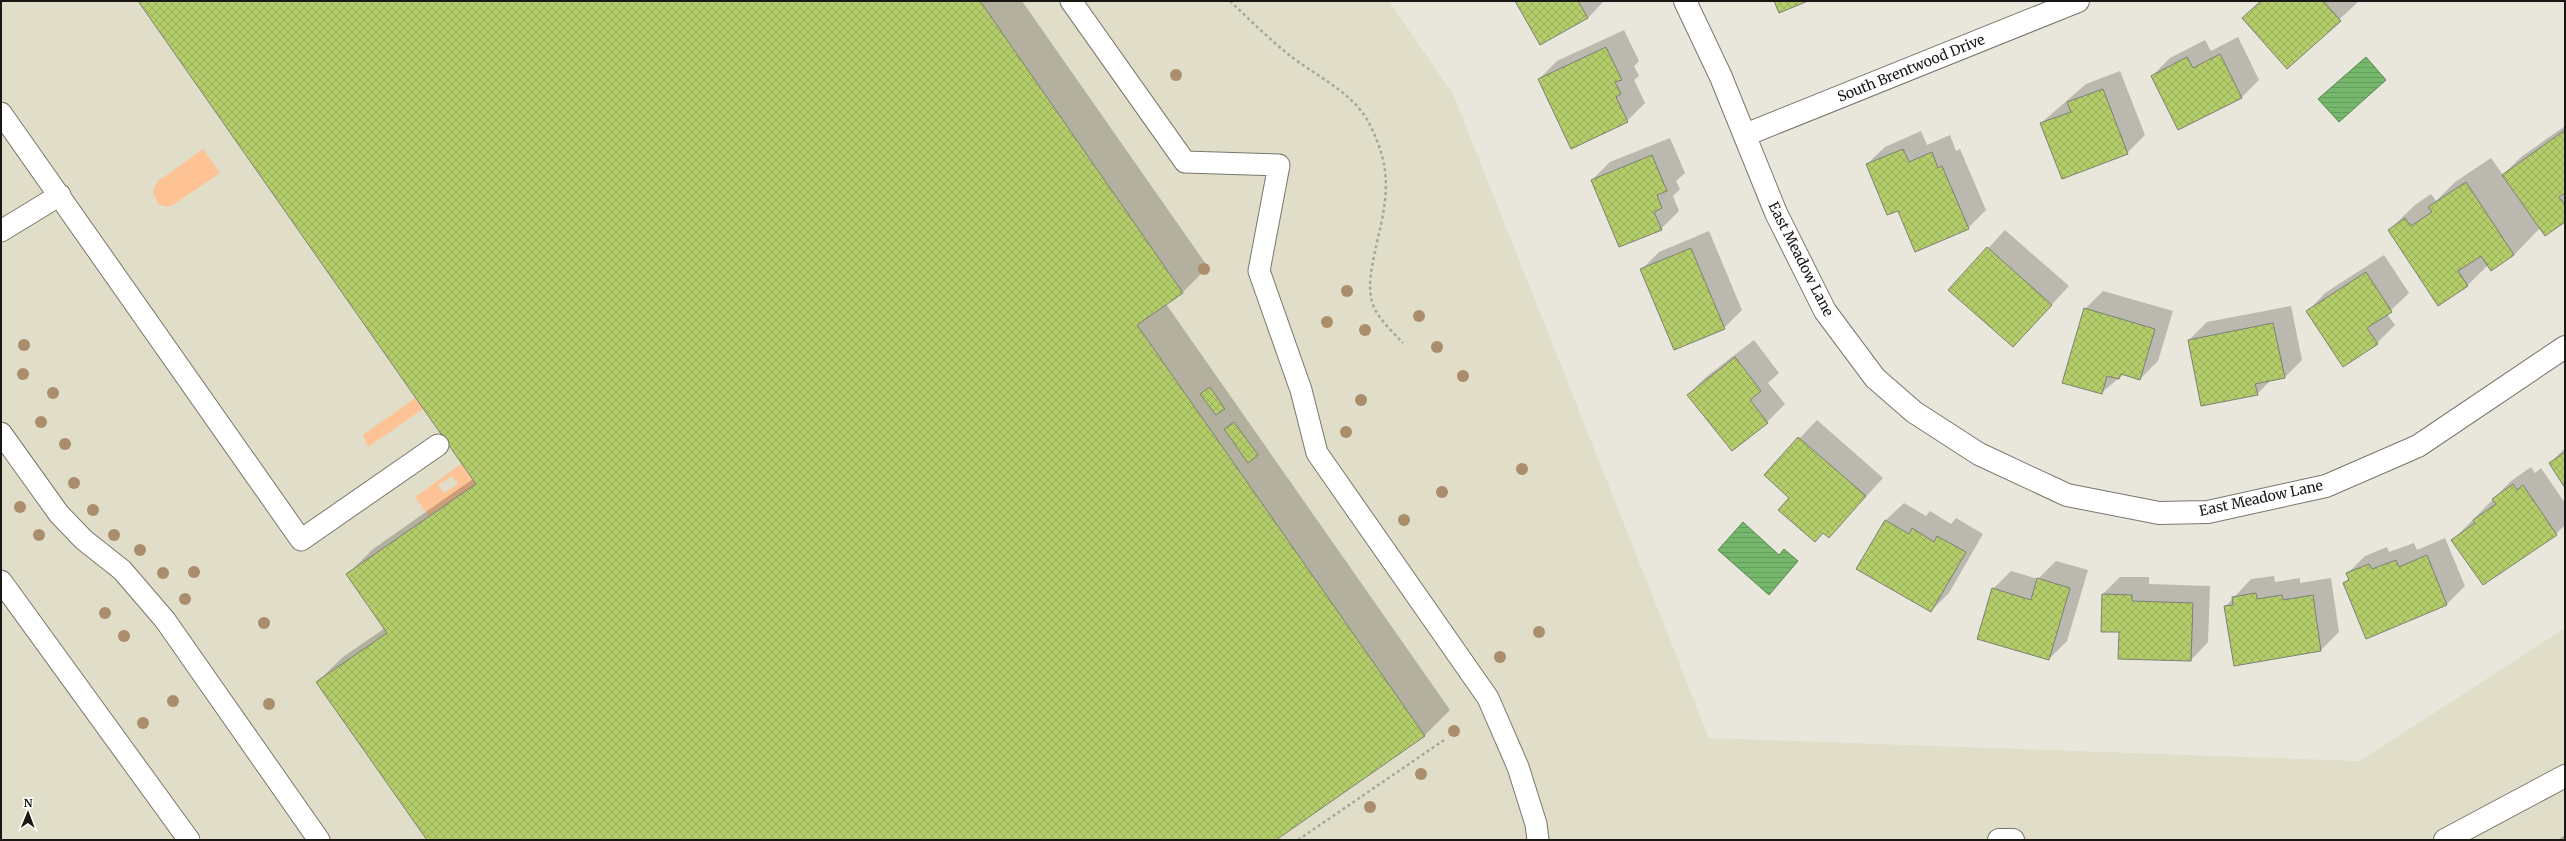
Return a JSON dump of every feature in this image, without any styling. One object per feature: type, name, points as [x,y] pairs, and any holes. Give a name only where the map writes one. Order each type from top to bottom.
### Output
[{"type":"street","name":"East Meadow Lane","points":[[1685,1],[1745,135],[1776,213],[1825,311],[1875,378],[1914,412],[1979,454],[2067,495],[2159,513],[2208,512],[2326,486],[2418,446],[2565,348]]},
{"type":"street","name":"South Brentwood Drive","points":[[1745,135],[2078,1]]},
{"type":"street","points":[[2444,840],[2565,776]]},
{"type":"street","points":[[1999,840],[2013,840]]},
{"type":"lane","points":[[1071,1],[1185,162],[1279,165],[1259,271],[1301,390],[1317,453],[1488,698],[1518,766],[1536,824],[1538,840]]},
{"type":"lane","points":[[3,121],[60,195],[300,540],[438,445]]},
{"type":"lane","points":[[1,231],[60,195]]},
{"type":"lane","points":[[1,433],[59,514],[84,540],[122,570],[165,620],[319,840]]},
{"type":"lane","points":[[1,581],[189,840]]},
{"type":"path","points":[[1230,1],[1288,54],[1350,99],[1369,123],[1382,153],[1387,183],[1386,204],[1370,278],[1373,303],[1383,321],[1403,343]]},
{"type":"path","points":[[1298,840],[1444,740]]},
{"type":"shaded area","points":[[1,1],[1389,1],[1454,96],[1709,738],[2360,761],[2565,628],[2565,840],[1,840]]},
{"type":"shaded area","points":[[2366,57],[2386,80],[2339,122],[2318,99]]},
{"type":"shaded area","points":[[203,149],[220,173],[173,205],[166,207],[158,204],[153,192],[157,182]]},
{"type":"shaded area","points":[[415,398],[423,409],[368,447],[363,435]]},
{"type":"shaded area","points":[[461,464],[476,484],[429,516],[415,497]],"holes":[[[452,476],[458,484],[444,493],[438,485]]]},
{"type":"shaded area","points":[[1743,522],[1779,555],[1784,549],[1798,561],[1769,595],[1718,550]]},
{"type":"building","points":[[138,1],[980,1],[1183,293],[1137,325],[1425,736],[1276,840],[427,840],[316,682],[387,633],[346,574],[476,484]]},
{"type":"building","points":[[1515,1],[1578,1],[1588,18],[1540,45]]},
{"type":"building","points":[[1774,1],[1808,1],[1779,13]]},
{"type":"building","points":[[2261,1],[2323,1],[2341,21],[2287,69],[2242,18]]},
{"type":"building","points":[[1606,47],[1622,80],[1615,82],[1621,94],[1616,97],[1628,122],[1571,149],[1538,79]]},
{"type":"building","points":[[2220,54],[2242,98],[2178,130],[2151,76],[2187,57],[2193,68]]},
{"type":"building","points":[[2103,89],[2128,154],[2062,179],[2040,123],[2071,112],[2067,102]]},
{"type":"building","points":[[2565,130],[2565,193],[2559,197],[2565,205],[2565,222],[2545,236],[2502,175]]},
{"type":"building","points":[[1903,149],[1909,162],[1932,152],[1938,168],[1942,166],[1969,229],[1915,252],[1898,211],[1887,215],[1866,164]]},
{"type":"building","points":[[1652,155],[1667,191],[1657,195],[1662,208],[1654,212],[1662,230],[1619,247],[1591,180]]},
{"type":"building","points":[[2466,182],[2514,255],[2491,271],[2481,256],[2458,271],[2468,286],[2438,306],[2388,230],[2405,218],[2411,226],[2432,212],[2428,207]]},
{"type":"building","points":[[1987,247],[2052,305],[2013,347],[1948,290]]},
{"type":"building","points":[[1691,248],[1725,329],[1674,350],[1640,269]]},
{"type":"building","points":[[2366,272],[2392,312],[2367,328],[2378,344],[2343,367],[2306,311]]},
{"type":"building","points":[[2084,308],[2155,329],[2140,380],[2121,374],[2119,379],[2107,376],[2102,394],[2062,383]]},
{"type":"building","points":[[2273,323],[2285,378],[2255,384],[2258,395],[2201,406],[2188,340]]},
{"type":"building","points":[[1735,357],[1761,391],[1750,400],[1768,423],[1732,451],[1687,395]]},
{"type":"building","points":[[1210,387],[1225,409],[1216,415],[1200,394]]},
{"type":"building","points":[[1234,422],[1258,455],[1248,463],[1224,429]]},
{"type":"building","points":[[1798,437],[1866,496],[1829,538],[1823,533],[1815,542],[1778,510],[1789,498],[1764,475]]},
{"type":"building","points":[[2565,452],[2565,488],[2549,463]]},
{"type":"building","points":[[2513,484],[2517,490],[2523,485],[2557,535],[2483,585],[2451,540],[2475,523],[2473,520],[2496,504],[2492,499]]},
{"type":"building","points":[[1885,520],[1909,534],[1912,528],[1934,542],[1937,536],[1966,552],[1931,612],[1856,569]]},
{"type":"building","points":[[2427,555],[2447,605],[2366,639],[2343,583],[2349,580],[2346,573],[2369,564],[2372,569],[2396,560],[2399,567]]},
{"type":"building","points":[[2037,578],[2070,588],[2049,660],[1977,639],[1992,588],[2031,600]]},
{"type":"building","points":[[2256,593],[2257,599],[2282,595],[2283,600],[2313,595],[2321,651],[2234,666],[2224,606],[2233,605],[2232,597]]},
{"type":"building","points":[[2102,594],[2132,595],[2132,601],[2193,603],[2191,661],[2118,659],[2119,632],[2101,632]]}]
